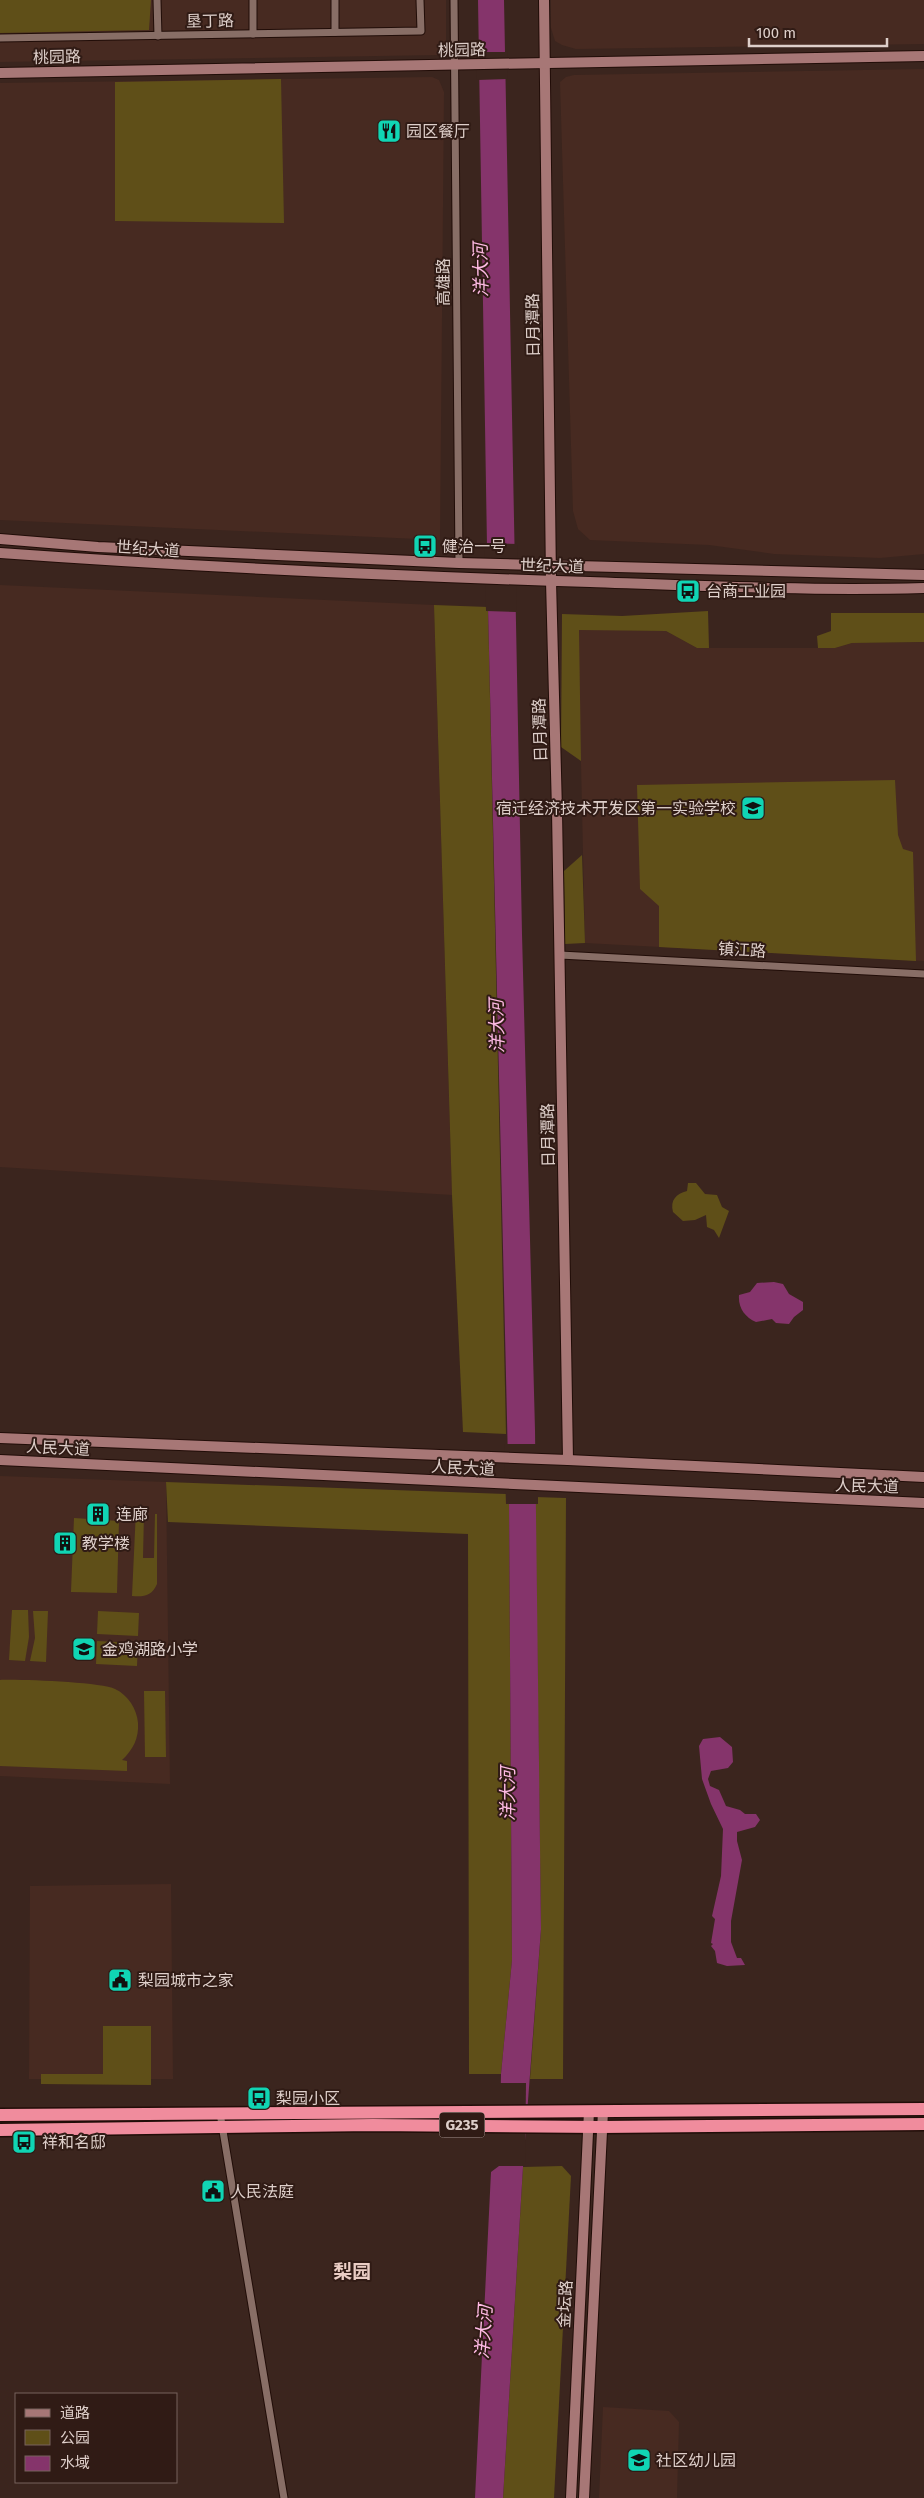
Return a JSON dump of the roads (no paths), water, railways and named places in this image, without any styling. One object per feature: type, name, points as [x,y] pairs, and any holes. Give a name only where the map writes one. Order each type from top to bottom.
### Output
[{"type":"highway","name":"G235","points":[[0,2115],[924,2109]]},
{"type":"highway","name":"G235","points":[[0,2130],[373,2125],[924,2124]]},
{"type":"street","points":[[157,0],[158,36]]},
{"type":"street","points":[[253,0],[253,34]]},
{"type":"street","points":[[335,0],[335,32]]},
{"type":"street","name":"垦丁路","points":[[0,38],[421,31],[420,0]]},
{"type":"street","name":"高雄路","points":[[454,0],[460,563]]},
{"type":"street","name":"日月潭路","points":[[544,0],[551,581],[560,955],[568,1460]]},
{"type":"street","name":"桃园路","points":[[0,73],[924,56]]},
{"type":"street","name":"世纪大道","points":[[0,539],[108,547],[460,563],[924,575]]},
{"type":"street","name":"世纪大道","points":[[0,553],[191,567],[551,581],[849,590],[924,588]]},
{"type":"street","name":"镇江路","points":[[560,955],[924,974]]},
{"type":"street","name":"人民大道","points":[[0,1438],[568,1460],[924,1477]]},
{"type":"street","name":"人民大道","points":[[0,1460],[924,1503]]},
{"type":"street","name":"金坛路","points":[[571,2498],[589,2111]]},
{"type":"street","name":"金坛路","points":[[584,2498],[603,2111]]},
{"type":"street","points":[[220,2114],[284,2498]]},
{"type":"water","name":"洋大河","points":[[478,0],[504,0],[522,934],[535,1430],[541,1929],[523,2167],[503,2498],[475,2498],[491,2172],[499,2166],[501,2074],[512,1960],[509,1504],[488,607]]},
{"type":"water","points":[[774,1282],[783,1284],[789,1294],[803,1302],[803,1310],[789,1324],[776,1323],[772,1319],[756,1322],[749,1318],[741,1308],[739,1295],[750,1292],[757,1283]]},
{"type":"water","points":[[720,1737],[732,1747],[733,1762],[728,1768],[711,1771],[708,1779],[710,1786],[719,1790],[726,1806],[740,1810],[745,1814],[756,1814],[760,1820],[755,1827],[737,1832],[737,1841],[742,1860],[731,1921],[731,1942],[737,1958],[741,1958],[745,1965],[727,1966],[717,1963],[715,1951],[711,1946],[713,1944],[711,1943],[715,1919],[712,1916],[721,1876],[723,1829],[702,1779],[699,1746],[703,1739]]},
{"type":"place","name":"园区餐厅","points":[[389,131]]},
{"type":"place","name":"健治一号","points":[[425,546]]},
{"type":"place","name":"台商工业园","points":[[688,591]]},
{"type":"place","name":"宿迁经济技术开发区第一实验学校","points":[[753,808]]},
{"type":"place","name":"连廊","points":[[98,1514]]},
{"type":"place","name":"教学楼","points":[[65,1543]]},
{"type":"place","name":"金鸡湖路小学","points":[[84,1649]]},
{"type":"place","name":"梨园城市之家","points":[[120,1980]]},
{"type":"place","name":"梨园小区","points":[[259,2098]]},
{"type":"place","name":"祥和名邸","points":[[24,2142]]},
{"type":"place","name":"人民法庭","points":[[213,2191]]},
{"type":"place","name":"社区幼儿园","points":[[639,2460]]},
{"type":"district","name":"梨园","points":[[352,2271]]}]
